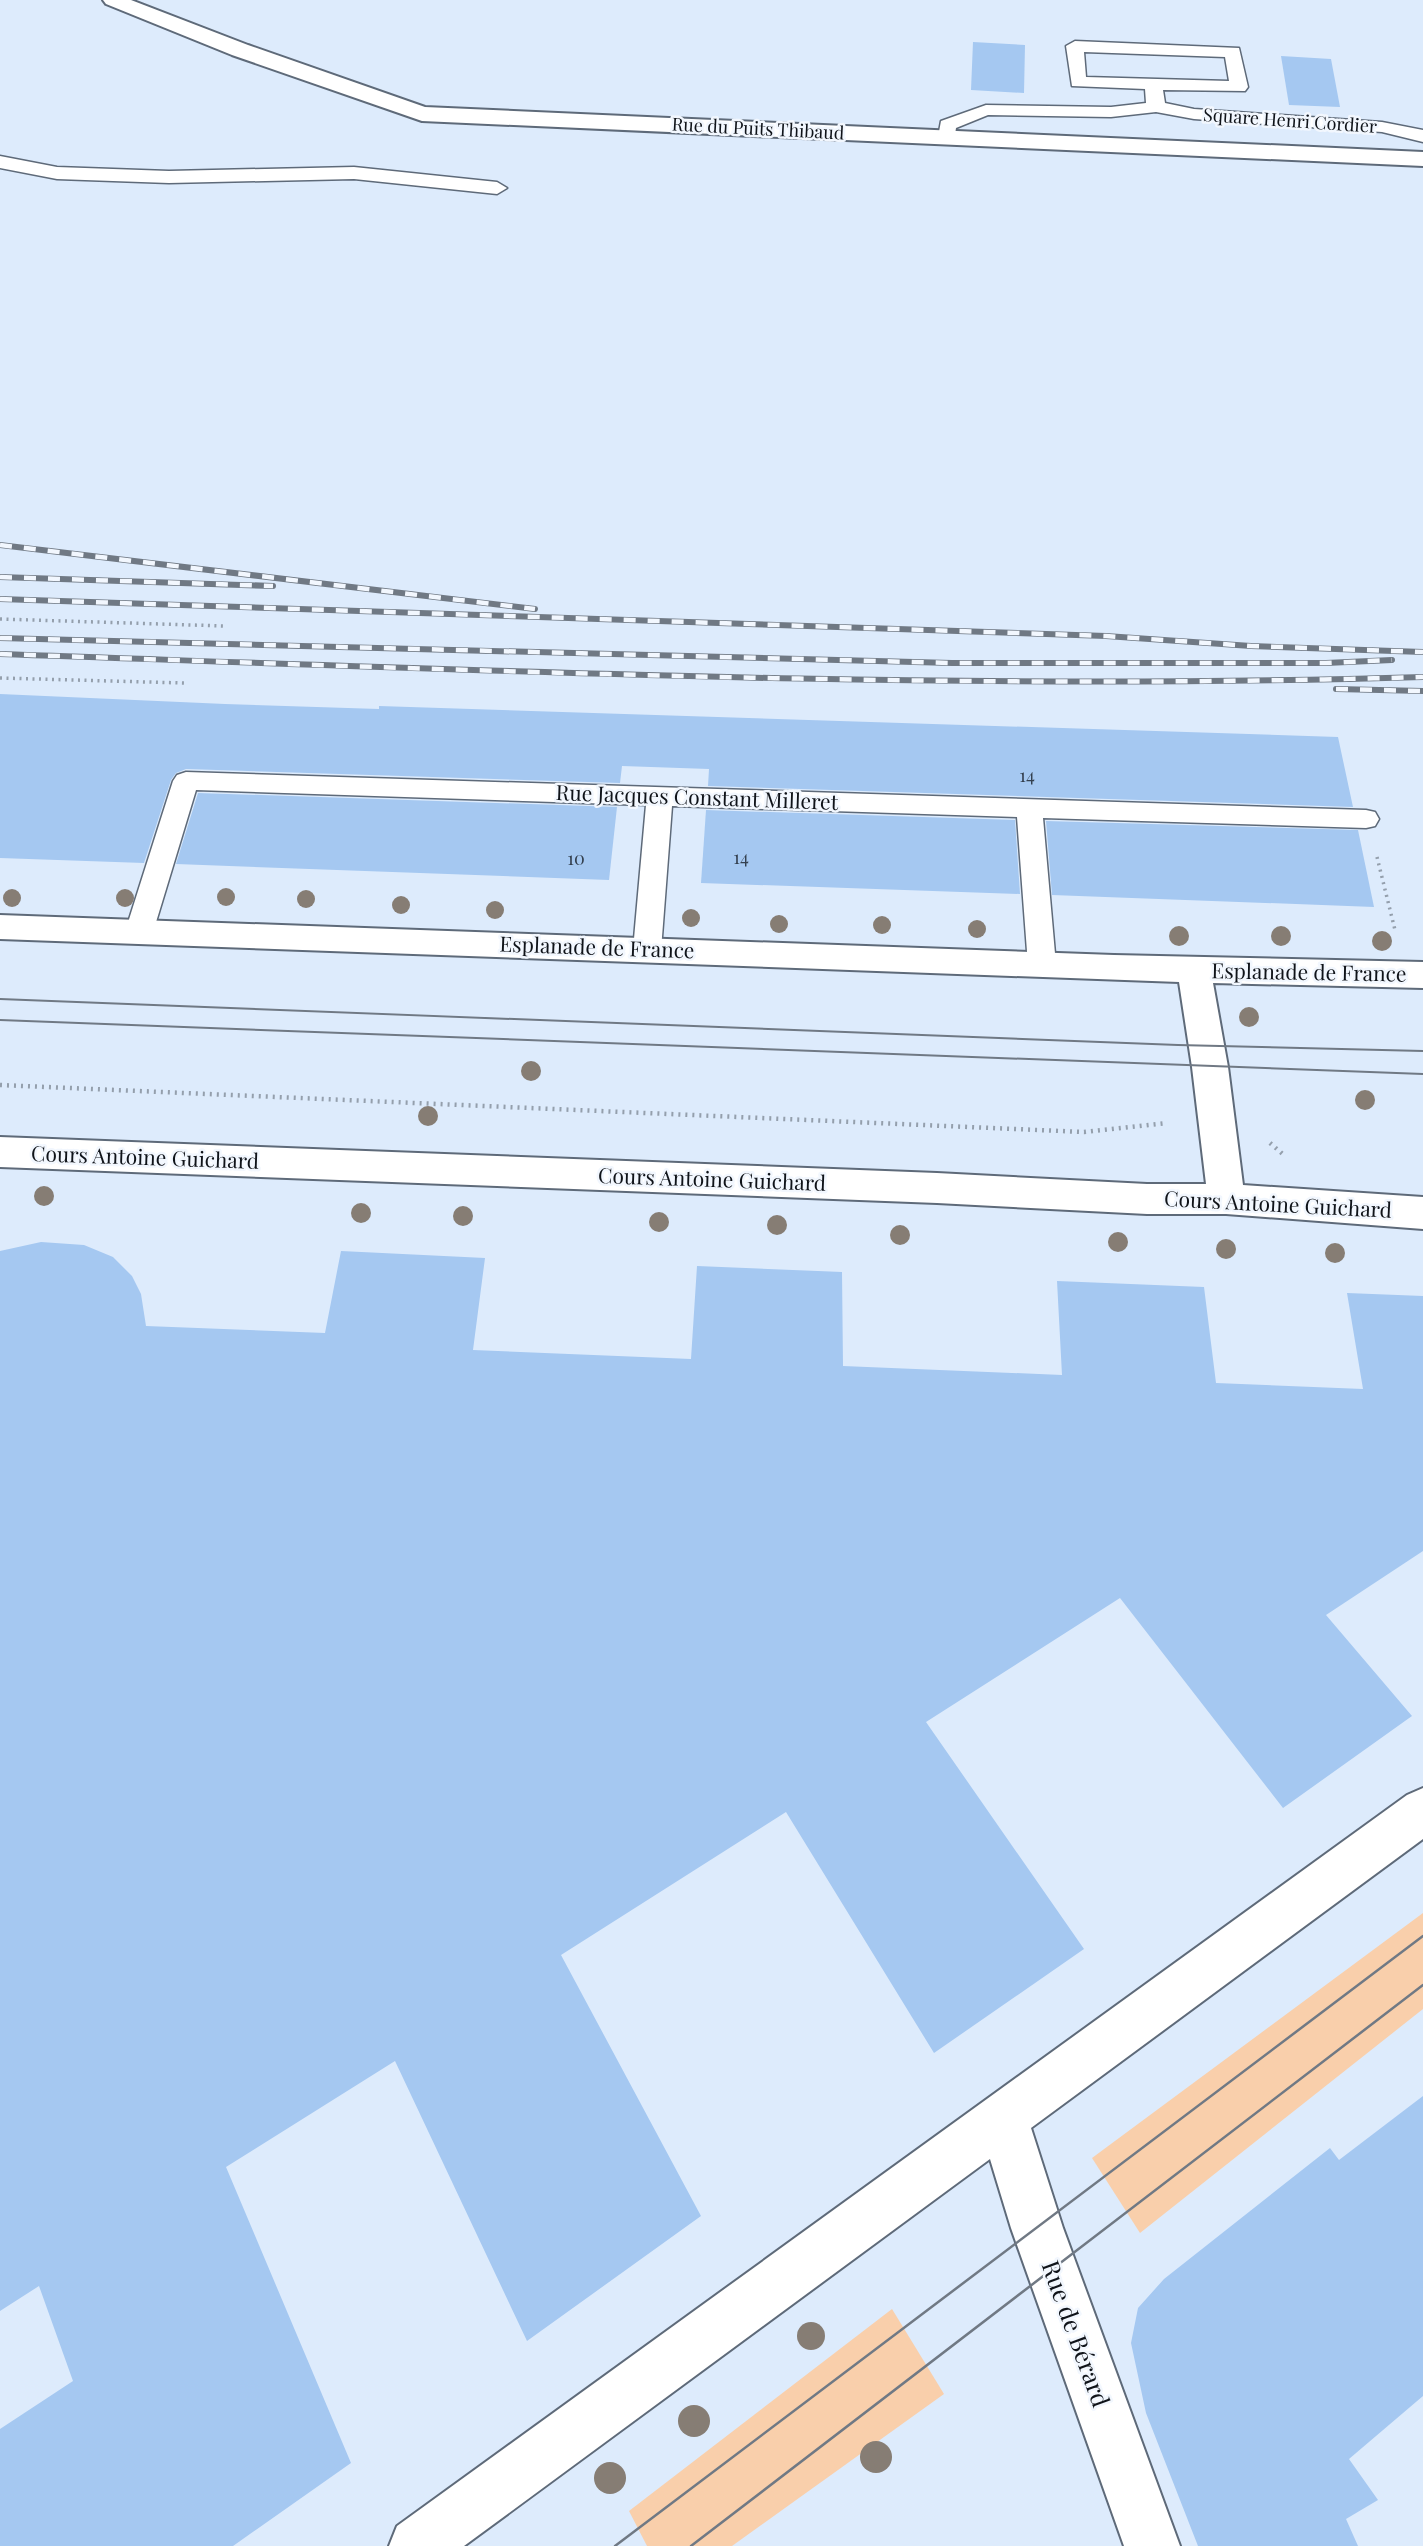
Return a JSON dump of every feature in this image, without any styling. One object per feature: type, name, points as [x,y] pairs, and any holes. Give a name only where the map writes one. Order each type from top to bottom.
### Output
[{"type":"street","name":"Rue du Puits Thibaud","points":[[113,0],[240,50],[422,114],[1423,159]]},
{"type":"street","name":"Esplanade de France","points":[[0,927],[1042,965],[1414,975]]},
{"type":"street","name":"Esplanade de France","points":[[1194,970],[1226,1199]]},
{"type":"street","name":"Cours Antoine Guichard","points":[[0,1152],[937,1188],[1147,1199],[1226,1199],[1423,1213]]},
{"type":"street","points":[[417,2546],[1423,1811]]},
{"type":"street","name":"Rue de Bérard","points":[[1003,2120],[1037,2228],[1152,2546]]},
{"type":"lane","name":"Square Henri Cordier","points":[[1075,46],[1233,52],[1239,87],[1153,84],[1078,82],[1075,46]]},
{"type":"lane","points":[[1153,84],[1156,107]]},
{"type":"lane","name":"Square Henri Cordier","points":[[947,138],[947,125],[986,110],[1111,112],[1156,107],[1194,114],[1382,127],[1423,136]]},
{"type":"lane","points":[[0,162],[57,173],[169,177],[354,173],[497,188]]},
{"type":"lane","name":"Rue Jacques Constant Milleret","points":[[139,932],[186,781],[1366,819]]},
{"type":"lane","points":[[647,950],[660,797]]},
{"type":"lane","points":[[1029,809],[1042,965]]},
{"type":"path","points":[[0,620],[224,626]]},
{"type":"path","points":[[0,678],[184,683]]},
{"type":"path","points":[[1366,819],[1414,975]]},
{"type":"path","points":[[0,1085],[1084,1132],[1186,1122],[1248,1124],[1302,1170],[1307,1205]]},
{"type":"shaded area","points":[[1423,1913],[1423,2009],[1140,2233],[1092,2158]]},
{"type":"shaded area","points":[[892,2309],[944,2394],[732,2546],[647,2546],[629,2511]]},
{"type":"building","points":[[973,42],[1025,45],[1024,93],[971,90]]},
{"type":"building","points":[[1281,56],[1331,59],[1340,107],[1289,105]]},
{"type":"building","points":[[0,694],[379,709],[379,706],[1338,737],[1353,807],[708,786],[709,769],[622,766],[620,783],[186,769],[176,773],[171,780],[144,863],[0,858]]},
{"type":"building","points":[[198,793],[617,807],[609,880],[176,864]]},
{"type":"building","points":[[706,810],[1015,820],[1020,894],[701,883]]},
{"type":"building","points":[[1046,821],[1358,830],[1374,907],[1052,895]]},
{"type":"building","points":[[41,1242],[84,1245],[113,1257],[132,1276],[141,1294],[146,1326],[325,1333],[341,1251],[485,1258],[473,1350],[691,1359],[697,1266],[842,1272],[843,1366],[1062,1375],[1057,1281],[1204,1287],[1216,1383],[1363,1389],[1347,1293],[1423,1296],[1423,1551],[1326,1615],[1412,1716],[1283,1808],[1120,1598],[926,1722],[1084,1949],[934,2053],[786,1812],[561,1955],[701,2216],[527,2341],[395,2061],[226,2167],[351,2463],[233,2546],[0,2546],[0,2429],[73,2381],[39,2286],[0,2311],[0,1251]]},
{"type":"building","points":[[1423,2096],[1423,2396],[1349,2459],[1378,2500],[1346,2519],[1358,2546],[1198,2546],[1146,2413],[1131,2343],[1138,2308],[1164,2279],[1330,2148],[1339,2160]]},
{"type":"tram line","points":[[0,999],[1178,1045],[1423,1051]]},
{"type":"tram line","points":[[0,1020],[1423,1074]]},
{"type":"tram line","points":[[615,2546],[1423,1936]]},
{"type":"tram line","points":[[691,2546],[1423,1985]]},
{"type":"railway","points":[[0,545],[535,609]]},
{"type":"railway","points":[[0,577],[273,586]]},
{"type":"railway","points":[[0,599],[1106,636],[1251,646],[1423,652]]},
{"type":"railway","points":[[0,638],[952,663],[1326,663],[1392,660]]},
{"type":"railway","points":[[0,654],[534,672],[889,680],[1067,682],[1423,677]]},
{"type":"railway","points":[[1336,689],[1423,691]]}]
